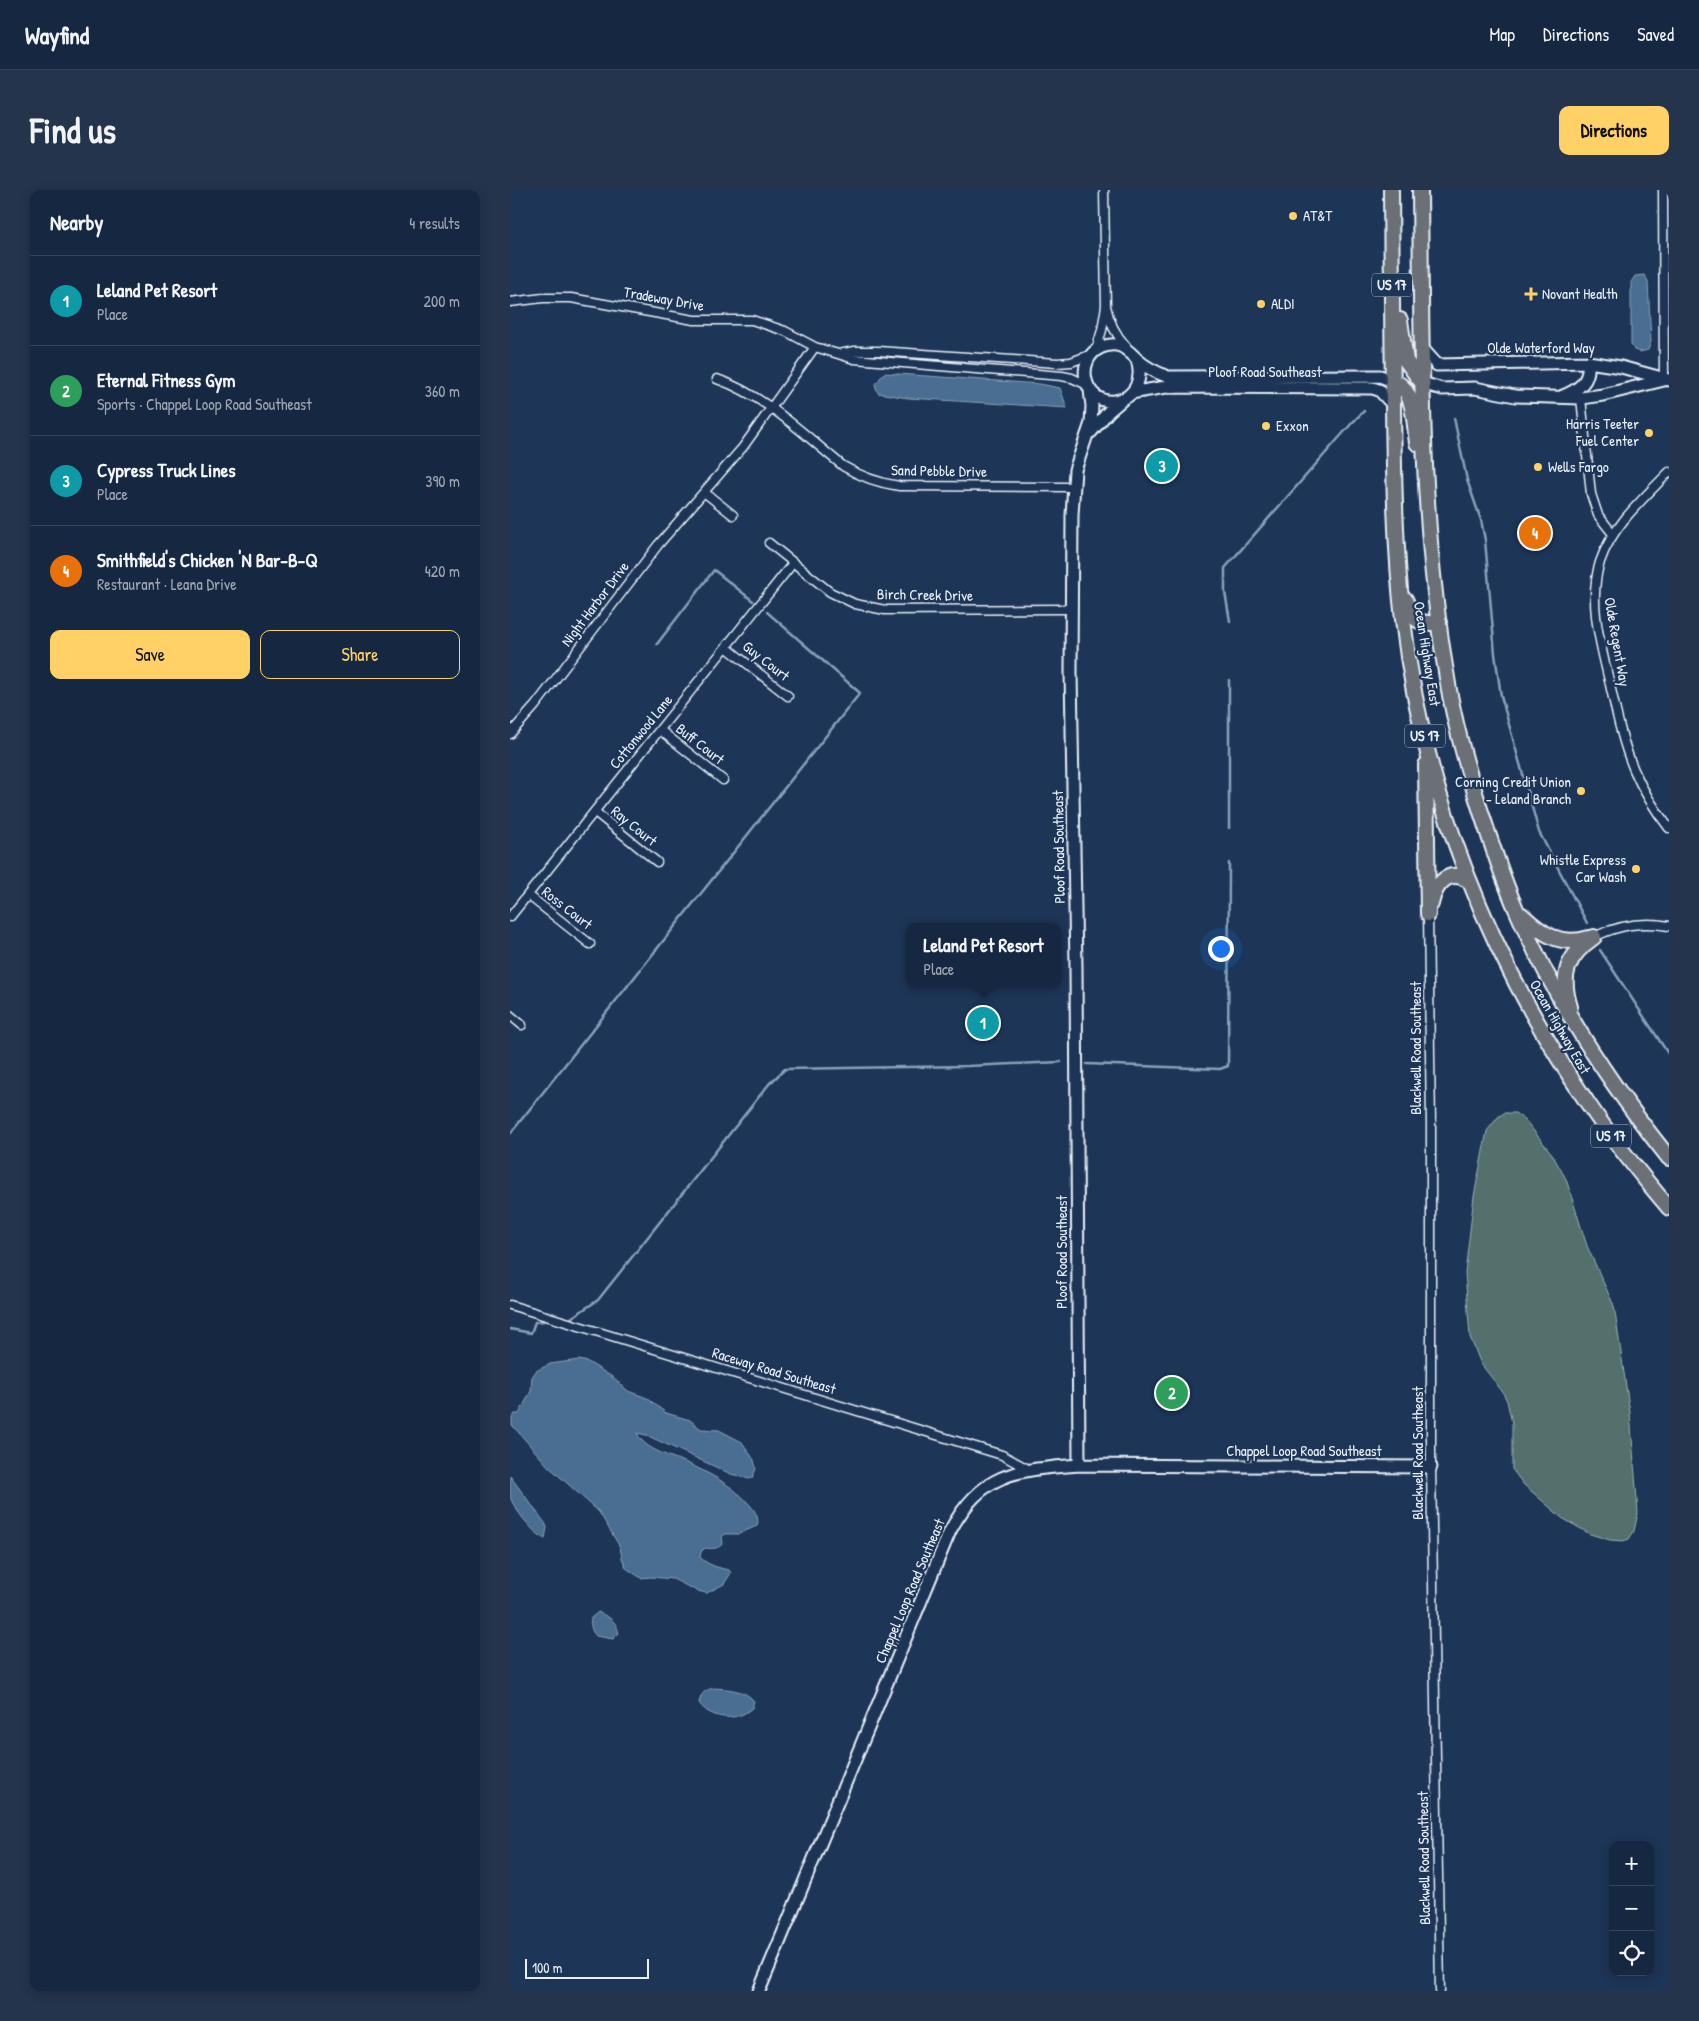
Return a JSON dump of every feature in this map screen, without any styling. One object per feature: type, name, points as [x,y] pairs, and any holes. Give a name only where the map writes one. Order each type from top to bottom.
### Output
[{"type":"highway","name":"Ocean Highway East","points":[[1391,190],[1392,381],[1395,500],[1400,587],[1408,650],[1425,739],[1442,799],[1469,881],[1514,980],[1555,1052],[1608,1132],[1669,1208]]},
{"type":"highway","name":"Ocean Highway East","points":[[1420,192],[1422,383],[1427,513],[1438,622],[1447,679],[1462,747],[1493,849],[1516,909],[1553,985],[1575,1025],[1622,1096],[1669,1158]]},
{"type":"highway","points":[[1392,256],[1404,354],[1412,371],[1422,383]]},
{"type":"highway","points":[[1392,381],[1404,387],[1410,398],[1427,513]]},
{"type":"highway","points":[[1400,587],[1414,618],[1428,624],[1438,622]]},
{"type":"highway","points":[[1425,739],[1428,914]]},
{"type":"highway","points":[[1428,914],[1435,891],[1447,877],[1457,875],[1469,881]]},
{"type":"highway","points":[[1516,909],[1541,932],[1555,940],[1581,941],[1594,936]]},
{"type":"highway","points":[[1575,1025],[1568,1002],[1566,975],[1569,962],[1576,952],[1594,936]]},
{"type":"street","points":[[1104,190],[1106,306],[1109,321],[1118,337],[1135,357],[1140,369],[1140,378],[1128,396],[1114,401],[1096,396],[1088,388],[1084,369],[1094,352],[1102,330],[1106,306]]},
{"type":"street","points":[[1422,383],[1442,389],[1476,388],[1515,396],[1582,398],[1603,396],[1667,380],[1663,190]]},
{"type":"street","name":"Tradeway Drive","points":[[510,302],[543,298],[571,298],[694,320],[752,320],[784,331],[815,348],[854,359],[1062,376],[1072,378],[1088,388]]},
{"type":"street","points":[[1094,352],[1103,346],[1118,346],[1135,357]]},
{"type":"street","name":"Night Harbor Drive","points":[[510,734],[535,706],[640,566],[743,447],[815,348]]},
{"type":"street","name":"Olde Waterford Way","points":[[1422,348],[1437,365],[1588,362],[1621,367],[1667,380]]},
{"type":"street","name":"Tradeway Drive","points":[[838,354],[855,351],[878,351],[1057,363],[1071,362],[1094,352]]},
{"type":"street","name":"Ploof Road Southeast","points":[[1135,357],[1156,372],[1168,377],[1380,376],[1392,381]]},
{"type":"street","points":[[1561,397],[1572,392],[1585,381],[1589,371],[1588,362]]},
{"type":"street","name":"Sand Pebble Drive","points":[[717,379],[749,392],[773,408],[852,472],[881,483],[900,486],[1072,486]]},
{"type":"street","name":"Ploof Road Southeast","points":[[1086,440],[1095,425],[1128,396],[1166,387],[1372,388],[1379,390],[1393,405]]},
{"type":"street","name":"Ploof Road Southeast","points":[[1079,1465],[1076,958],[1071,608],[1072,486],[1075,470],[1091,423],[1092,406],[1088,388]]},
{"type":"street","points":[[1582,398],[1591,494],[1598,515],[1613,534]]},
{"type":"street","name":"Olde Regent Way","points":[[1669,472],[1613,534],[1601,561],[1596,583],[1595,604],[1598,627],[1617,714],[1627,749],[1644,791],[1669,828]]},
{"type":"street","points":[[704,492],[733,515]]},
{"type":"street","name":"Birch Creek Drive","points":[[769,543],[830,592],[868,608],[905,610],[1071,608]]},
{"type":"street","name":"Cottonwood Lane","points":[[510,917],[794,564]]},
{"type":"street","name":"Guy Court","points":[[726,647],[788,696]]},
{"type":"street","name":"Buff Court","points":[[660,730],[723,780]]},
{"type":"street","name":"Ray Court","points":[[594,812],[657,862]]},
{"type":"street","name":"Ross Court","points":[[528,895],[590,944]]},
{"type":"street","name":"Blackwell Road Southeast","points":[[1428,914],[1431,1123],[1431,1467],[1440,1991]]},
{"type":"street","points":[[1594,936],[1618,926],[1630,924],[1669,926]]},
{"type":"street","points":[[510,1015],[522,1025]]},
{"type":"street","name":"Raceway Road Southeast","points":[[510,1305],[1002,1455],[1028,1469]]},
{"type":"street","name":"Chappel Loop Road Southeast","points":[[759,1991],[950,1531],[959,1514],[980,1492],[1013,1473],[1028,1469],[1079,1465],[1431,1467]]},
{"type":"green space","points":[[1504,1113],[1515,1113],[1526,1121],[1552,1154],[1566,1179],[1587,1246],[1614,1306],[1630,1413],[1638,1513],[1634,1531],[1629,1539],[1623,1541],[1610,1540],[1590,1534],[1562,1518],[1523,1484],[1512,1469],[1512,1423],[1507,1401],[1502,1391],[1481,1364],[1470,1337],[1465,1273],[1474,1196],[1487,1131],[1498,1117]]},
{"type":"water","points":[[1644,275],[1648,281],[1651,342],[1648,350],[1640,352],[1634,350],[1631,344],[1631,282],[1635,276]]},
{"type":"water","points":[[884,373],[1040,384],[1060,388],[1067,408],[908,398],[878,393],[875,385]]},
{"type":"water","points":[[579,1360],[588,1362],[614,1378],[628,1391],[647,1398],[666,1413],[690,1420],[701,1429],[719,1430],[742,1442],[754,1460],[756,1469],[752,1478],[749,1479],[731,1474],[646,1435],[637,1433],[652,1449],[697,1468],[737,1492],[755,1512],[758,1520],[757,1526],[738,1534],[725,1534],[722,1537],[723,1543],[719,1546],[705,1548],[701,1552],[700,1557],[706,1562],[729,1570],[731,1573],[724,1584],[707,1593],[697,1591],[673,1579],[641,1578],[626,1568],[620,1547],[599,1512],[548,1466],[512,1425],[512,1418],[515,1414],[519,1414],[531,1391],[532,1377],[536,1371],[550,1364]]},
{"type":"water","points":[[510,1476],[545,1523],[547,1527],[545,1539],[530,1527],[515,1507],[510,1496]]},
{"type":"water","points":[[598,1612],[609,1618],[616,1625],[619,1633],[613,1639],[596,1636],[593,1632],[591,1618]]},
{"type":"water","points":[[713,1688],[735,1690],[746,1694],[754,1701],[752,1708],[746,1713],[732,1717],[717,1716],[710,1713],[699,1703],[703,1693]]},
{"type":"waterway","points":[[1230,621],[1225,592],[1225,568],[1364,411]]},
{"type":"waterway","points":[[1454,418],[1467,480],[1481,520],[1485,540],[1495,654],[1501,696],[1539,832],[1587,923]]},
{"type":"waterway","points":[[657,644],[714,570],[753,601]]},
{"type":"waterway","points":[[510,1134],[860,693],[767,612]]},
{"type":"waterway","points":[[1229,680],[1229,828]]},
{"type":"waterway","points":[[1087,1064],[1220,1069],[1228,1066],[1229,863]]},
{"type":"waterway","points":[[1600,950],[1669,1055]]},
{"type":"waterway","points":[[571,1318],[598,1300],[769,1084],[785,1069],[968,1066],[1061,1062]]},
{"type":"waterway","points":[[510,1329],[531,1333],[535,1322],[544,1321]]},
{"type":"place","name":"AT&T","points":[[1293,216]]},
{"type":"place","name":"Novant Health","points":[[1531,294]]},
{"type":"place","name":"ALDI","points":[[1261,304]]},
{"type":"place","name":"Exxon","points":[[1266,426]]},
{"type":"place","name":"Harris Teeter Fuel Center","points":[[1649,433]]},
{"type":"place","name":"Cypress Truck Lines","points":[[1162,466]]},
{"type":"place","name":"Wells Fargo","points":[[1538,467]]},
{"type":"place","name":"Smithfield's Chicken 'N Bar-B-Q","points":[[1535,533]]},
{"type":"place","name":"Corning Credit Union - Leland Branch","points":[[1581,791]]},
{"type":"place","name":"Whistle Express Car Wash","points":[[1636,869]]},
{"type":"place","name":"Leland Pet Resort","points":[[983,1023]]},
{"type":"place","name":"Eternal Fitness Gym","points":[[1172,1393]]}]
